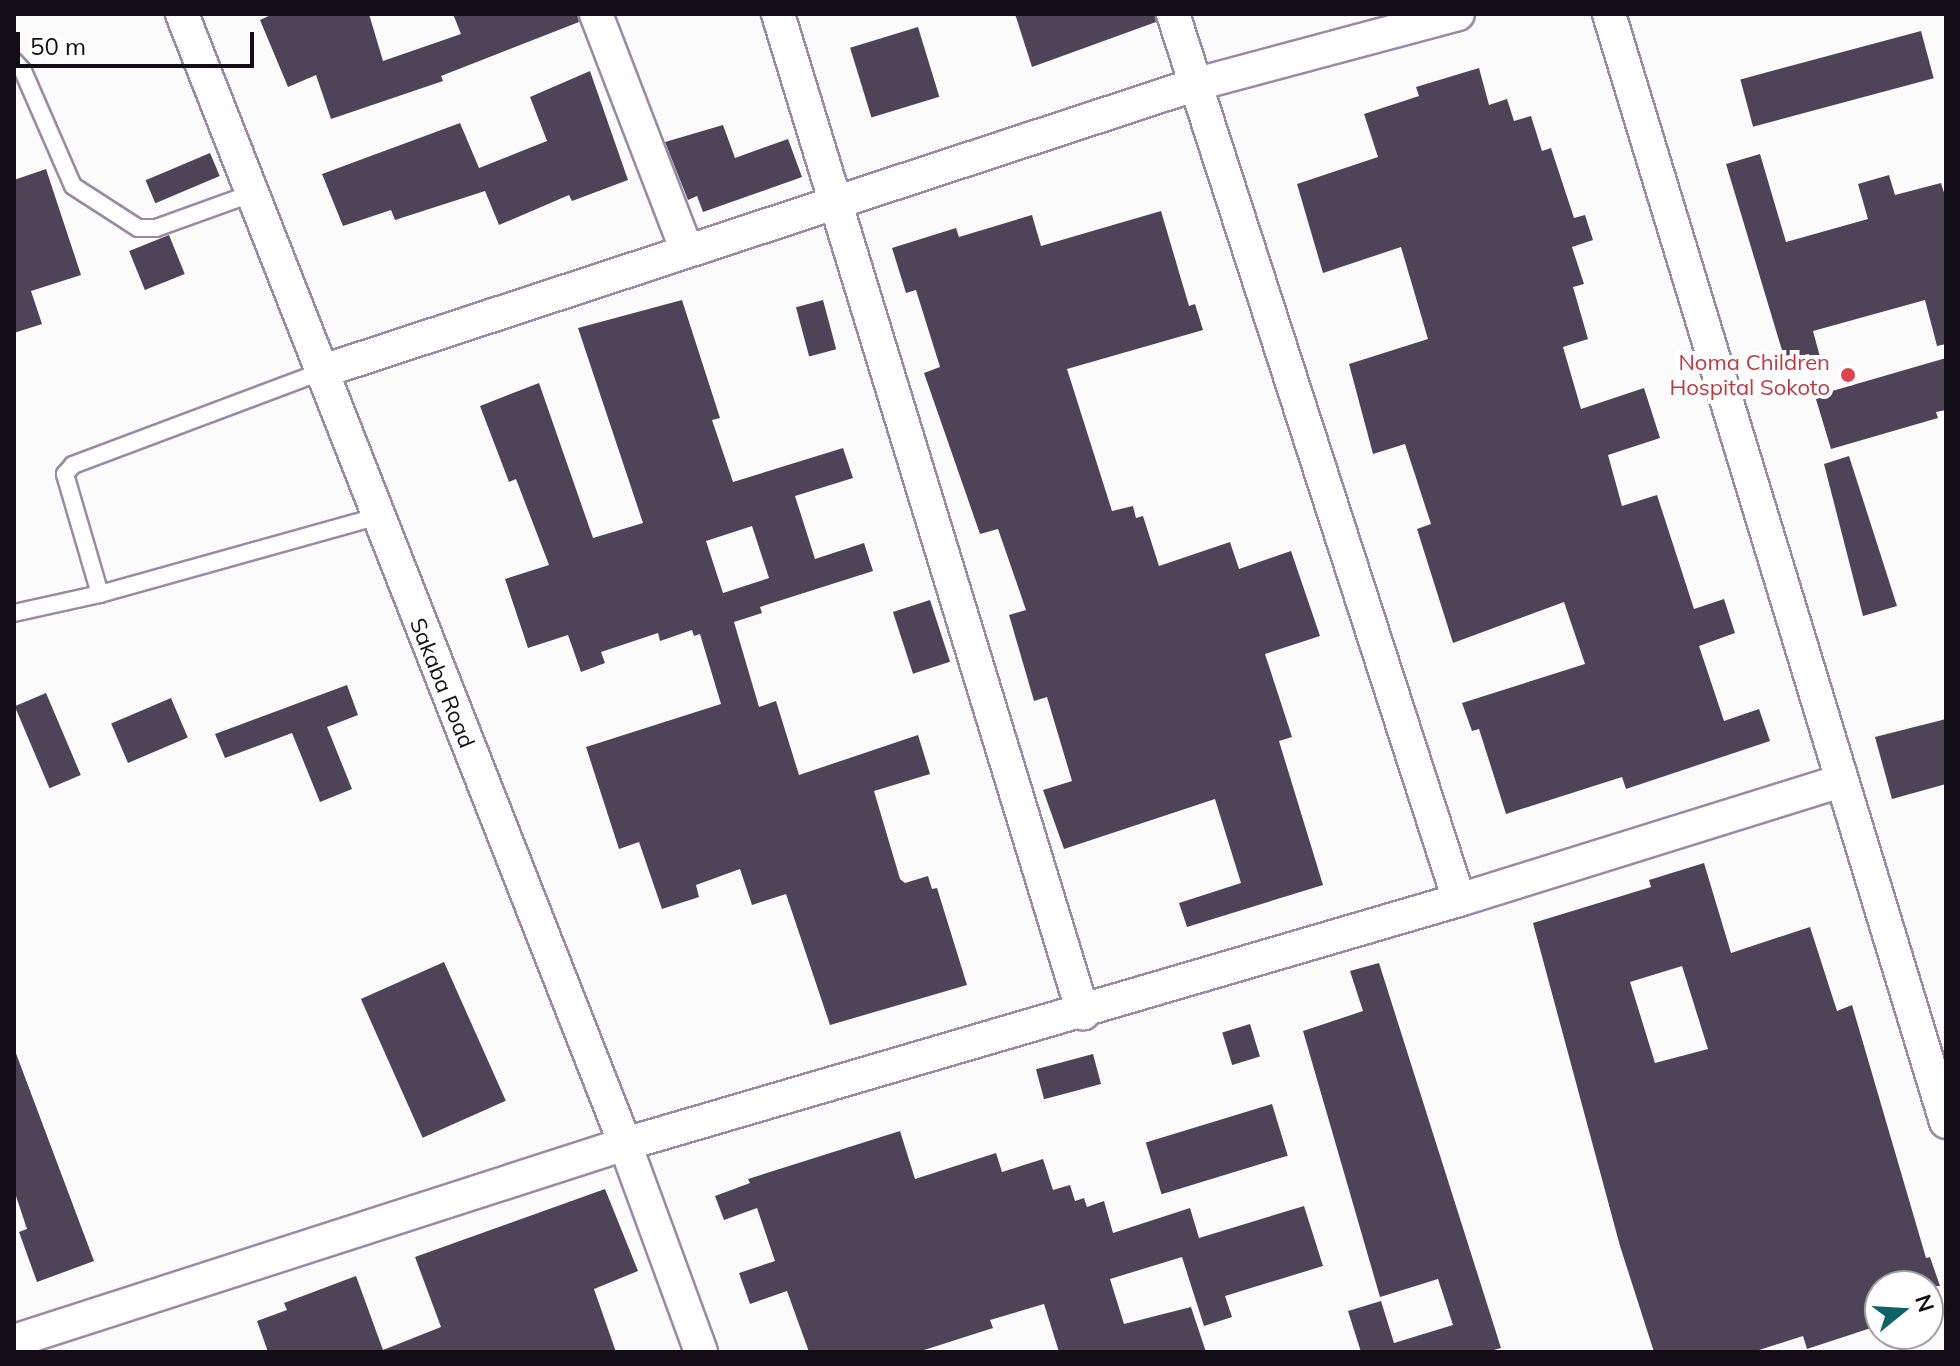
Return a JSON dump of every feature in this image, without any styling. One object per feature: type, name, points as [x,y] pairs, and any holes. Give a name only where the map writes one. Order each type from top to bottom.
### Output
[{"type":"street","name":"Sakaba Road","points":[[182,14],[323,371],[376,517],[625,1144],[701,1352]]},
{"type":"street","points":[[596,14],[686,249]]},
{"type":"street","points":[[778,14],[838,200],[1083,1013]]},
{"type":"street","points":[[1173,14],[1459,900]]},
{"type":"street","points":[[323,371],[686,249],[1197,84],[1458,14]]},
{"type":"street","points":[[1609,14],[1946,1122]]},
{"type":"street","points":[[14,1341],[625,1144],[1083,1013],[1842,781]]},
{"type":"lane","points":[[14,61],[23,71],[73,186],[138,228],[156,228],[253,193]]},
{"type":"lane","points":[[100,594],[65,474],[73,465],[323,371]]},
{"type":"lane","points":[[14,613],[100,594],[376,517]]},
{"type":"building","points":[[273,14],[369,14],[383,61],[461,34],[453,14],[577,14],[579,22],[441,76],[443,81],[331,119],[316,75],[288,87],[260,20]]},
{"type":"building","points":[[1015,14],[1155,14],[1156,22],[1032,67]]},
{"type":"building","points":[[918,27],[939,97],[871,118],[850,48]]},
{"type":"building","points":[[1921,31],[1934,78],[1753,127],[1740,79]]},
{"type":"building","points":[[1479,68],[1489,105],[1507,99],[1514,121],[1531,116],[1542,151],[1551,148],[1574,218],[1585,215],[1593,240],[1572,247],[1584,284],[1573,287],[1588,339],[1563,347],[1581,409],[1644,388],[1660,438],[1608,455],[1622,506],[1657,495],[1694,609],[1724,599],[1735,633],[1699,646],[1724,721],[1759,709],[1770,741],[1626,789],[1622,777],[1506,814],[1479,729],[1472,731],[1462,703],[1585,664],[1564,602],[1453,643],[1417,529],[1431,524],[1405,444],[1373,454],[1349,364],[1428,339],[1401,247],[1323,273],[1297,184],[1378,157],[1364,114],[1419,96],[1416,87]]},
{"type":"building","points":[[590,71],[628,180],[572,201],[569,195],[499,225],[485,191],[395,220],[391,210],[343,226],[322,174],[460,123],[479,168],[547,141],[530,97]]},
{"type":"building","points":[[723,125],[735,158],[788,139],[802,177],[703,212],[697,196],[688,200],[665,142]]},
{"type":"building","points":[[210,153],[220,176],[155,203],[146,180]]},
{"type":"building","points":[[1760,154],[1786,242],[1868,219],[1858,184],[1889,175],[1895,195],[1941,183],[1946,199],[1946,344],[1937,346],[1925,300],[1813,331],[1820,357],[1787,367],[1726,164]]},
{"type":"building","points":[[46,169],[81,275],[31,291],[42,324],[14,333],[14,180]]},
{"type":"building","points":[[1161,211],[1189,306],[1195,304],[1203,330],[1067,369],[1112,511],[1133,506],[1136,518],[1143,516],[1159,566],[1230,542],[1239,569],[1291,551],[1320,636],[1265,654],[1292,737],[1279,741],[1323,885],[1187,927],[1179,903],[1241,883],[1215,799],[1064,849],[1043,790],[1072,781],[1047,697],[1034,701],[1009,615],[1026,610],[998,529],[980,534],[924,373],[940,367],[916,290],[906,293],[892,248],[956,228],[959,237],[1032,215],[1041,246]]},
{"type":"building","points":[[169,235],[185,274],[145,290],[129,251]]},
{"type":"building","points":[[682,300],[720,418],[712,420],[733,482],[843,448],[853,478],[795,496],[815,559],[864,543],[873,571],[760,607],[762,613],[734,622],[759,707],[776,701],[799,775],[918,735],[930,774],[874,791],[900,879],[905,883],[928,876],[932,889],[937,888],[967,985],[830,1025],[786,894],[752,905],[740,869],[696,885],[699,897],[662,909],[639,842],[619,849],[586,747],[721,704],[700,634],[694,636],[692,630],[660,641],[658,633],[601,652],[605,663],[581,672],[568,635],[528,648],[505,579],[549,565],[516,479],[509,482],[480,406],[539,383],[593,538],[643,523],[578,328]],"holes":[[[752,526],[769,578],[723,593],[706,541]]]},
{"type":"building","points":[[823,300],[836,349],[809,357],[796,307]]},
{"type":"building","points":[[1946,358],[1946,410],[1936,412],[1938,418],[1831,449],[1815,396]]},
{"type":"building","points":[[1849,456],[1897,606],[1863,616],[1824,464]]},
{"type":"building","points":[[930,600],[950,662],[913,674],[893,612]]},
{"type":"building","points":[[347,685],[358,715],[327,727],[352,789],[320,802],[292,733],[225,758],[215,734]]},
{"type":"building","points":[[46,693],[81,775],[49,788],[15,706]]},
{"type":"building","points":[[171,698],[188,738],[128,763],[111,723]]},
{"type":"building","points":[[1946,719],[1946,784],[1892,799],[1875,737]]},
{"type":"building","points":[[1704,863],[1731,953],[1810,927],[1837,1011],[1852,1005],[1926,1258],[1930,1257],[1934,1270],[1864,1270],[1864,1330],[1807,1349],[1803,1336],[1753,1352],[1654,1352],[1620,1246],[1533,923],[1651,887],[1649,880]],"holes":[[[1682,966],[1708,1049],[1655,1063],[1630,982]]]},
{"type":"building","points":[[444,962],[506,1101],[423,1138],[361,999]]},
{"type":"building","points":[[1379,963],[1501,1348],[1487,1352],[1361,1352],[1348,1311],[1381,1301],[1394,1343],[1453,1325],[1438,1279],[1380,1297],[1303,1031],[1363,1011],[1350,971]]},
{"type":"building","points":[[1250,1024],[1260,1057],[1232,1065],[1222,1032]]},
{"type":"building","points":[[14,1048],[94,1261],[37,1282],[19,1232],[27,1229],[14,1190]]},
{"type":"building","points":[[1093,1054],[1101,1084],[1044,1099],[1036,1069]]},
{"type":"building","points":[[1272,1104],[1288,1156],[1162,1194],[1146,1143]]},
{"type":"building","points":[[900,1131],[915,1179],[996,1153],[1002,1172],[1043,1159],[1053,1190],[1070,1185],[1075,1201],[1084,1198],[1087,1207],[1104,1201],[1113,1233],[1190,1208],[1199,1238],[1304,1206],[1323,1266],[1225,1296],[1232,1317],[1204,1326],[1182,1257],[1110,1279],[1124,1324],[1191,1307],[1206,1352],[1059,1352],[1044,1304],[990,1320],[993,1328],[918,1352],[809,1352],[787,1291],[750,1304],[739,1273],[775,1261],[757,1208],[724,1220],[715,1196],[750,1183],[748,1179]]},
{"type":"building","points":[[605,1189],[638,1271],[594,1289],[616,1352],[268,1352],[257,1321],[287,1310],[284,1303],[356,1276],[383,1350],[441,1327],[415,1257]]},
{"type":"place","name":"Noma Children Hospital Sokoto","points":[[1848,375]]}]
